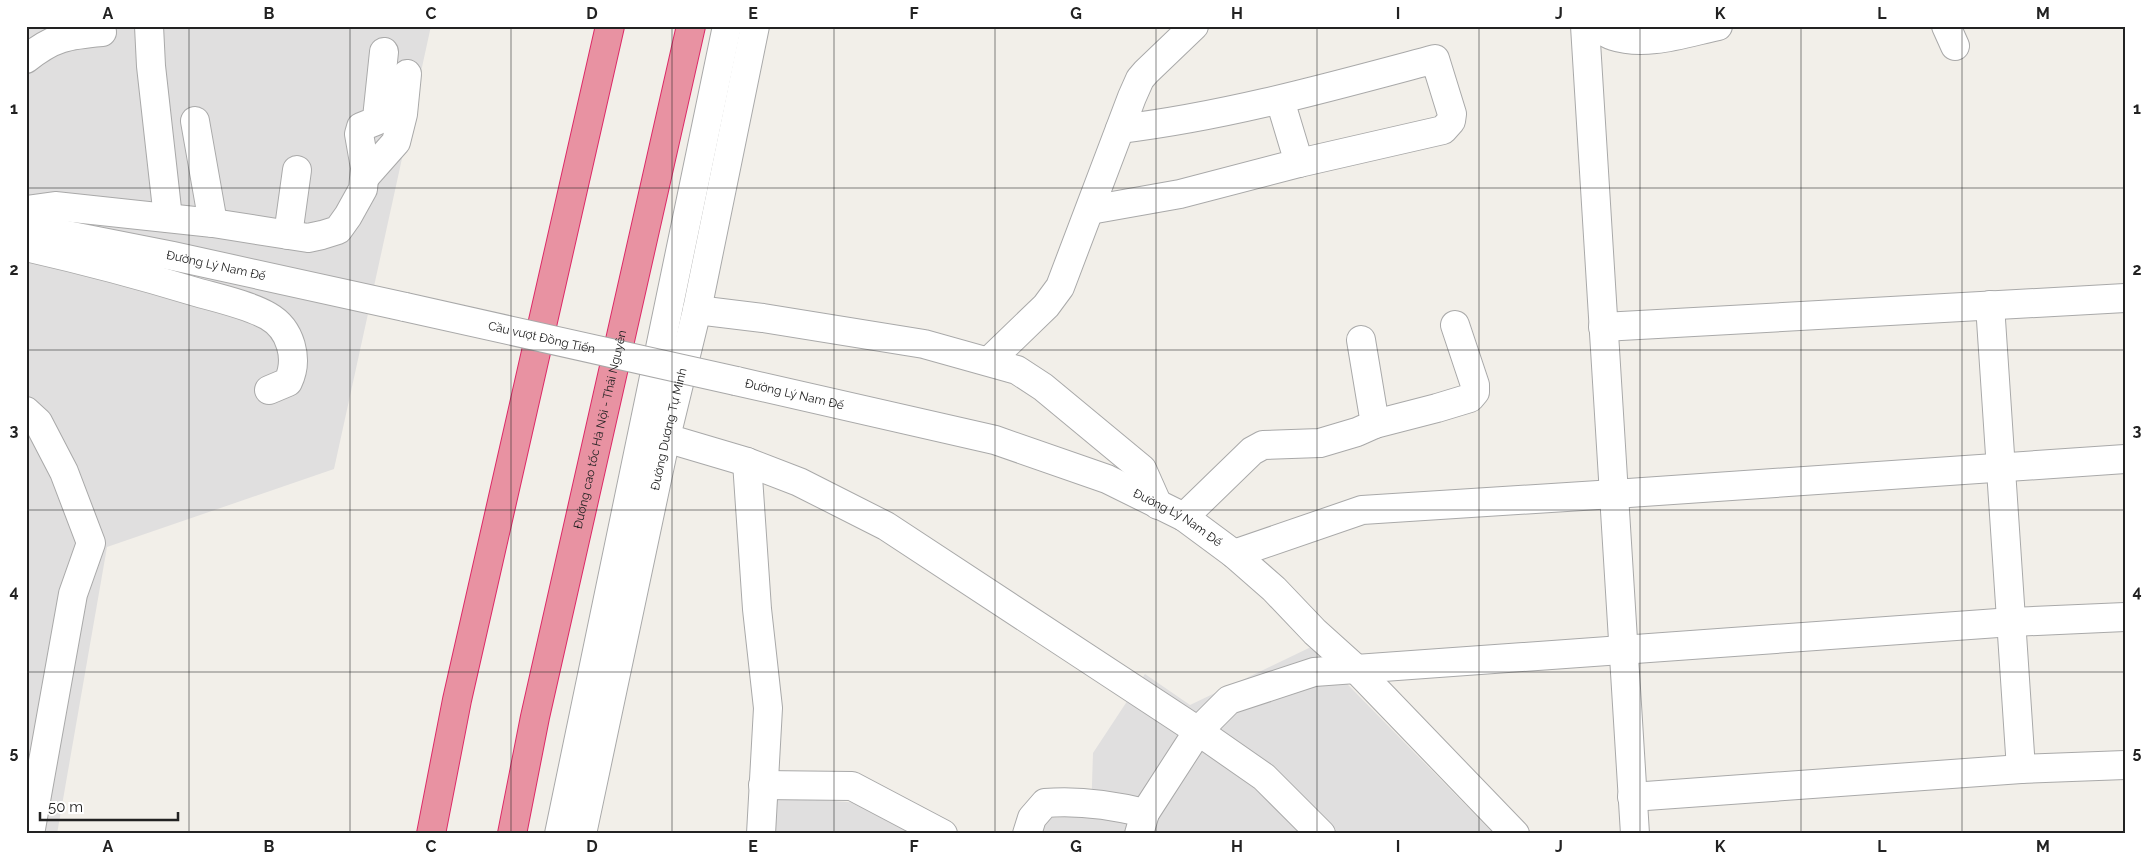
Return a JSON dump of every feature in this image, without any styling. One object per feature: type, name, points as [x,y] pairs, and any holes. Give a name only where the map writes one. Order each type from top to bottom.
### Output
[{"type":"highway","points":[[431,834],[461,681],[610,26]]},
{"type":"highway","name":"Đường cao tốc Hà Nội - Thái Nguyên","points":[[512,834],[537,707],[691,26]]},
{"type":"street","points":[[149,26],[151,66],[168,218]]},
{"type":"street","name":"Đường Dương Tự Minh","points":[[582,834],[727,26]]},
{"type":"street","name":"Đường Dương Tự Minh","points":[[559,834],[654,434],[697,310],[755,26]]},
{"type":"street","points":[[989,361],[1046,306],[1060,287],[1140,79],[1194,26]]},
{"type":"street","points":[[1585,26],[1635,834]]},
{"type":"street","points":[[1592,26],[1614,36],[1644,39],[1664,38],[1718,26]]},
{"type":"street","points":[[26,59],[41,47],[68,35],[102,32]]},
{"type":"street","points":[[26,210],[55,206],[213,223],[308,238],[338,230],[363,189],[365,177],[358,134],[362,126],[376,121],[377,118],[384,52]]},
{"type":"street","points":[[1090,210],[1180,194],[1299,163],[1438,132],[1448,126],[1452,114],[1434,59],[1280,100],[1176,122],[1120,129]]},
{"type":"street","points":[[365,177],[396,142],[403,114],[407,74]]},
{"type":"street","points":[[1280,100],[1299,163]]},
{"type":"street","points":[[195,120],[213,223]]},
{"type":"street","points":[[288,235],[297,170]]},
{"type":"street","name":"Đường Lý Nam Đế","points":[[26,227],[173,256],[405,307]]},
{"type":"street","points":[[26,246],[105,265],[228,301],[268,316],[281,328],[292,344],[293,358],[293,373],[288,382],[269,390]]},
{"type":"street","points":[[1603,327],[2125,298]]},
{"type":"street","points":[[1990,305],[2021,768]]},
{"type":"street","name":"Cầu vượt Đồng Tiến","points":[[405,307],[736,381]]},
{"type":"street","points":[[697,310],[763,318],[924,344],[1017,370],[1032,378],[1142,469],[1158,505]]},
{"type":"street","points":[[1184,517],[1252,451],[1263,444],[1320,443],[1376,424],[1470,398],[1475,392],[1475,385],[1455,325]]},
{"type":"street","points":[[1361,340],[1376,424]]},
{"type":"street","name":"Đường Lý Nam Đế","points":[[736,381],[995,440],[1107,479],[1184,517],[1234,554],[1274,589],[1315,632],[1355,668],[1514,834]]},
{"type":"street","points":[[26,411],[38,422],[64,472],[91,543],[73,594],[30,834]]},
{"type":"street","points":[[654,434],[747,462],[799,482],[886,526],[1198,731],[1264,778],[1321,834]]},
{"type":"street","points":[[1234,554],[1362,510],[2125,459]]},
{"type":"street","points":[[747,462],[756,599],[768,708],[762,785],[761,834]]},
{"type":"street","points":[[1027,834],[1032,818],[1045,803],[1062,801],[1116,805],[1142,823],[1198,731],[1229,700],[1314,672],[2012,622],[2125,617]]},
{"type":"street","points":[[1632,797],[2021,768],[2125,765]]},
{"type":"street","points":[[762,785],[852,786],[943,834]]},
{"type":"shaded area","points":[[26,26],[431,26],[334,469],[107,547],[57,834],[26,834]]},
{"type":"shaded area","points":[[1311,647],[1494,834],[1037,834],[1038,819],[1091,815],[1093,753],[1145,674],[1190,705]]},
{"type":"shaded area","points":[[750,794],[871,804],[933,834],[748,834]]}]
